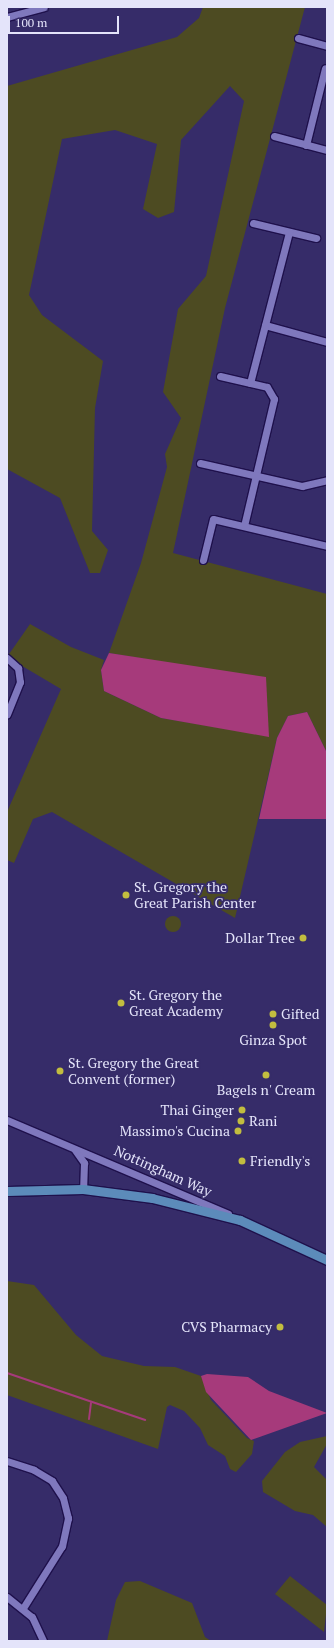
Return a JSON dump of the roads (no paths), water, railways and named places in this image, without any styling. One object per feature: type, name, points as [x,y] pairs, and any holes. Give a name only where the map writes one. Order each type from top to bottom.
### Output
[{"type":"main road","points":[[7,1191],[83,1189],[152,1198],[240,1220],[327,1260]]},
{"type":"street","points":[[7,17],[44,7]]},
{"type":"street","points":[[298,38],[327,46]]},
{"type":"street","points":[[306,145],[323,90],[325,68]]},
{"type":"street","points":[[274,136],[327,150]]},
{"type":"street","points":[[253,223],[316,238]]},
{"type":"street","points":[[250,383],[289,232]]},
{"type":"street","points":[[265,325],[327,342]]},
{"type":"street","points":[[220,376],[267,388],[274,398],[244,526]]},
{"type":"street","points":[[200,463],[302,486],[327,480]]},
{"type":"street","points":[[203,560],[213,519],[327,546]]},
{"type":"street","points":[[7,658],[18,668],[20,682],[7,714]]},
{"type":"street","name":"Nottingham Way","points":[[7,1120],[240,1220]]},
{"type":"street","points":[[73,1148],[84,1163],[83,1189]]},
{"type":"street","points":[[7,1461],[34,1470],[52,1482],[63,1498],[68,1518],[62,1546],[23,1608]]},
{"type":"street","points":[[7,1597],[23,1608],[38,1626],[43,1641]]},
{"type":"waterway","points":[[7,1373],[145,1420]]},
{"type":"waterway","points":[[89,1419],[91,1403]]},
{"type":"place","name":"St. Gregory the Great Parish Center","points":[[126,895]]},
{"type":"place","name":"Dollar Tree","points":[[303,938]]},
{"type":"place","name":"St. Gregory the Great Academy","points":[[121,1003]]},
{"type":"place","name":"Gifted","points":[[273,1014]]},
{"type":"place","name":"Ginza Spot","points":[[273,1025]]},
{"type":"place","name":"St. Gregory the Great Convent (former)","points":[[60,1071]]},
{"type":"place","name":"Bagels n' Cream","points":[[266,1075]]},
{"type":"place","name":"Thai Ginger","points":[[242,1110]]},
{"type":"place","name":"Rani","points":[[241,1121]]},
{"type":"place","name":"Massimo's Cucina","points":[[238,1131]]},
{"type":"place","name":"Friendly's","points":[[242,1161]]},
{"type":"place","name":"CVS Pharmacy","points":[[280,1327]]}]
